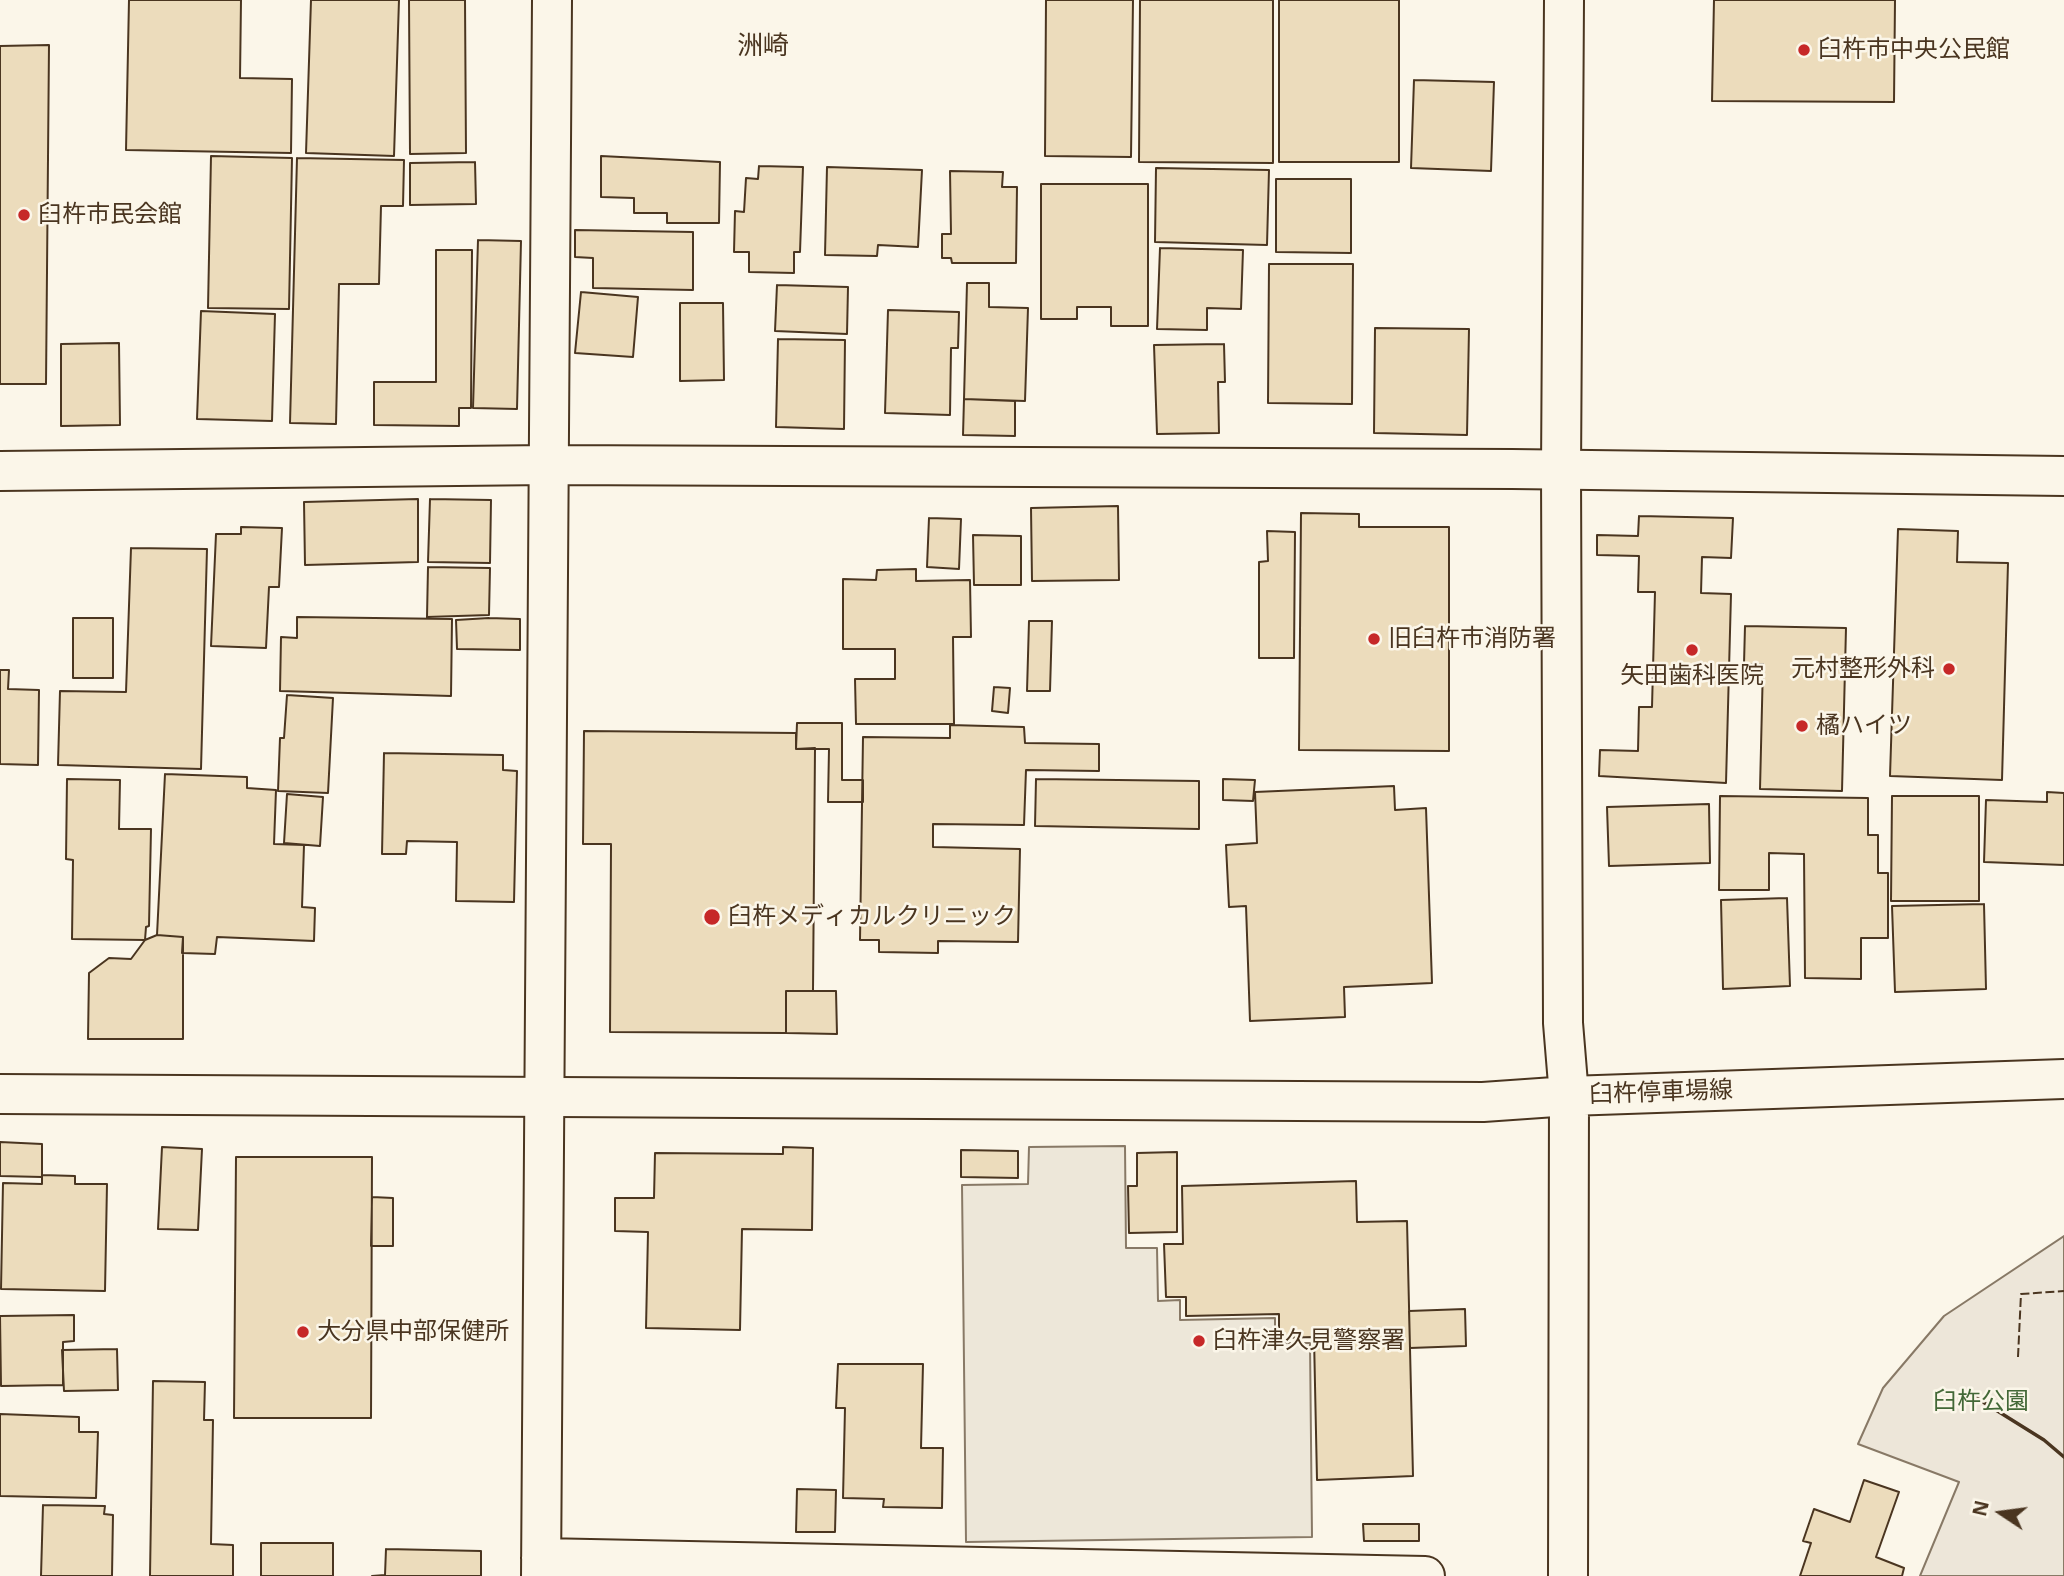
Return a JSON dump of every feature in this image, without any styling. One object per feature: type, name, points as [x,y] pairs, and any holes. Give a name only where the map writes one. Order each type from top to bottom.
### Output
[{"type":"street","points":[[552,0],[541,1567],[1425,1576]]},
{"type":"street","points":[[0,1094],[1483,1102],[1569,1096],[1563,1023],[1561,471],[1564,0]]},
{"type":"street","points":[[0,471],[548,465],[1498,469],[2064,476]]},
{"type":"street","name":"臼杵停車場線","points":[[1568,1576],[1569,1096],[2064,1079]]},
{"type":"green space","name":"臼杵公園","points":[[2064,1236],[2064,1576],[1920,1576],[1959,1482],[1858,1444],[1883,1388],[1944,1316]]},
{"type":"shaded area","points":[[1125,1146],[1126,1248],[1157,1248],[1158,1301],[1180,1300],[1180,1320],[1275,1318],[1275,1343],[1310,1343],[1312,1537],[966,1542],[962,1185],[1028,1184],[1029,1147]]},
{"type":"building","points":[[129,0],[241,0],[240,78],[292,79],[291,153],[126,150]]},
{"type":"building","points":[[311,0],[399,0],[394,156],[306,153]]},
{"type":"building","points":[[409,0],[465,0],[466,153],[410,154]]},
{"type":"building","points":[[1046,0],[1133,0],[1131,157],[1045,156]]},
{"type":"building","points":[[1140,0],[1273,0],[1273,163],[1139,162]]},
{"type":"building","points":[[1279,0],[1399,0],[1399,162],[1279,162]]},
{"type":"building","name":"臼杵市中央公民館","points":[[1714,0],[1895,0],[1894,102],[1712,101]]},
{"type":"building","name":"臼杵市民会館","points":[[49,45],[46,384],[0,384],[0,46]]},
{"type":"building","points":[[1414,80],[1494,82],[1491,171],[1411,168]]},
{"type":"building","points":[[211,156],[292,158],[289,309],[208,308]]},
{"type":"building","points":[[601,156],[720,162],[719,223],[667,223],[667,213],[634,213],[634,198],[601,197]]},
{"type":"building","points":[[297,158],[404,160],[403,206],[381,206],[379,284],[339,284],[336,424],[290,423]]},
{"type":"building","points":[[475,162],[476,204],[410,205],[410,163]]},
{"type":"building","points":[[759,166],[803,167],[800,252],[794,252],[794,273],[749,272],[749,252],[734,252],[735,211],[744,212],[746,178],[758,179]]},
{"type":"building","points":[[827,167],[922,170],[918,247],[878,245],[877,256],[825,255]]},
{"type":"building","points":[[1156,168],[1269,170],[1267,245],[1155,242]]},
{"type":"building","points":[[950,171],[1003,172],[1002,187],[1017,187],[1016,263],[952,263],[951,258],[942,258],[942,234],[951,234]]},
{"type":"building","points":[[1276,179],[1351,179],[1351,253],[1276,252]]},
{"type":"building","points":[[1041,184],[1148,184],[1148,326],[1111,326],[1111,307],[1077,307],[1077,319],[1041,319]]},
{"type":"building","points":[[575,230],[693,232],[693,290],[593,288],[593,258],[575,257]]},
{"type":"building","points":[[478,240],[521,241],[517,409],[473,408]]},
{"type":"building","points":[[1160,248],[1243,250],[1241,309],[1207,308],[1207,330],[1157,329]]},
{"type":"building","points":[[436,250],[472,250],[471,408],[459,408],[459,426],[374,425],[374,382],[436,382]]},
{"type":"building","points":[[1269,264],[1353,264],[1352,404],[1268,403]]},
{"type":"building","points":[[967,283],[989,283],[989,307],[1028,308],[1025,401],[964,399]]},
{"type":"building","points":[[777,285],[848,287],[847,334],[775,331]]},
{"type":"building","points":[[581,292],[638,297],[633,357],[575,353]]},
{"type":"building","points":[[680,303],[723,303],[724,380],[680,381]]},
{"type":"building","points":[[888,310],[959,312],[958,348],[951,348],[950,415],[885,413]]},
{"type":"building","points":[[201,311],[275,314],[272,421],[197,419]]},
{"type":"building","points":[[1375,328],[1469,329],[1467,435],[1374,433]]},
{"type":"building","points":[[778,339],[845,340],[844,429],[776,427]]},
{"type":"building","points":[[119,343],[120,425],[61,426],[61,344]]},
{"type":"building","points":[[1224,344],[1225,382],[1218,382],[1219,433],[1157,434],[1154,345]]},
{"type":"building","points":[[964,399],[1015,401],[1015,436],[963,435]]},
{"type":"building","points":[[418,499],[418,562],[305,565],[304,502]]},
{"type":"building","points":[[430,499],[491,500],[490,563],[428,562]]},
{"type":"building","points":[[1118,506],[1119,580],[1032,581],[1031,508]]},
{"type":"building","name":"旧臼杵市消防署","points":[[1301,513],[1359,514],[1359,527],[1449,527],[1449,751],[1299,750]]},
{"type":"building","name":"矢田歯科医院","points":[[1639,516],[1733,518],[1731,558],[1702,557],[1701,593],[1731,594],[1726,783],[1599,776],[1600,750],[1638,751],[1639,707],[1652,707],[1655,592],[1638,592],[1639,556],[1597,555],[1597,535],[1638,536]]},
{"type":"building","points":[[929,518],[961,519],[959,569],[927,567]]},
{"type":"building","points":[[241,527],[282,528],[279,587],[269,587],[266,648],[211,646],[216,534],[241,534]]},
{"type":"building","name":"元村整形外科","points":[[1898,529],[1958,531],[1957,562],[2008,563],[2002,780],[1890,776]]},
{"type":"building","points":[[1267,531],[1295,532],[1294,658],[1259,658],[1259,562],[1268,561]]},
{"type":"building","points":[[973,535],[1021,536],[1021,585],[974,585]]},
{"type":"building","points":[[131,548],[207,549],[201,769],[58,765],[60,691],[126,692]]},
{"type":"building","points":[[428,567],[490,568],[489,615],[427,617]]},
{"type":"building","points":[[916,569],[916,581],[970,580],[971,637],[953,637],[954,724],[856,724],[855,679],[895,679],[895,649],[843,649],[843,579],[876,580],[877,570]]},
{"type":"building","points":[[297,617],[452,619],[451,696],[280,691],[281,637],[297,638]]},
{"type":"building","points":[[73,618],[113,618],[113,678],[73,678]]},
{"type":"building","points":[[520,619],[520,650],[457,649],[456,620]]},
{"type":"building","points":[[1029,621],[1052,621],[1050,691],[1027,691]]},
{"type":"building","name":"橘ハイツ","points":[[1745,626],[1846,628],[1842,791],[1760,789],[1763,664],[1744,664]]},
{"type":"building","points":[[0,670],[9,670],[8,689],[39,690],[38,765],[0,764]]},
{"type":"building","points":[[994,687],[1010,688],[1008,713],[992,711]]},
{"type":"building","points":[[287,695],[333,698],[328,793],[278,791],[280,738],[284,738]]},
{"type":"building","points":[[797,723],[842,723],[842,780],[863,780],[863,802],[828,802],[829,749],[796,749]]},
{"type":"building","points":[[950,725],[1024,727],[1025,743],[1099,744],[1099,771],[1026,770],[1024,825],[933,824],[933,847],[1020,849],[1018,942],[938,941],[938,953],[879,952],[879,940],[860,940],[863,737],[950,738]]},
{"type":"building","name":"臼杵メディカルクリニック","points":[[584,731],[796,733],[796,749],[815,748],[813,991],[786,991],[786,1033],[610,1032],[611,844],[583,844]]},
{"type":"building","points":[[384,753],[503,755],[503,770],[517,771],[514,902],[456,901],[457,842],[407,841],[406,854],[382,854]]},
{"type":"building","points":[[165,774],[247,777],[247,788],[276,790],[274,844],[304,845],[302,907],[315,908],[314,941],[217,937],[215,954],[182,953],[183,937],[157,935]]},
{"type":"building","points":[[67,779],[120,780],[119,829],[151,829],[149,926],[146,927],[145,940],[72,939],[73,860],[66,859]]},
{"type":"building","points":[[1036,779],[1199,781],[1199,829],[1035,826]]},
{"type":"building","points":[[1223,779],[1255,780],[1253,801],[1223,800]]},
{"type":"building","points":[[1394,786],[1395,810],[1426,808],[1432,983],[1344,987],[1345,1017],[1250,1021],[1246,906],[1229,907],[1226,845],[1257,843],[1255,792]]},
{"type":"building","points":[[2047,792],[2064,793],[2064,865],[1984,862],[1986,800],[2047,802]]},
{"type":"building","points":[[287,794],[323,797],[320,846],[284,843]]},
{"type":"building","points":[[1720,796],[1868,798],[1868,835],[1878,835],[1878,873],[1888,873],[1888,938],[1861,938],[1861,979],[1805,978],[1804,854],[1769,853],[1769,890],[1719,890]]},
{"type":"building","points":[[1892,796],[1979,796],[1979,901],[1891,901]]},
{"type":"building","points":[[1709,804],[1710,863],[1609,866],[1607,807]]},
{"type":"building","points":[[1787,898],[1790,986],[1723,989],[1721,900]]},
{"type":"building","points":[[1984,904],[1986,989],[1895,992],[1892,906]]},
{"type":"building","points":[[157,935],[183,937],[183,1039],[88,1039],[89,973],[109,958],[131,959],[145,940]]},
{"type":"building","points":[[786,991],[836,991],[837,1034],[786,1033]]},
{"type":"building","points":[[0,1142],[42,1144],[42,1177],[0,1176]]},
{"type":"building","points":[[162,1147],[202,1149],[198,1230],[158,1229]]},
{"type":"building","points":[[783,1147],[813,1148],[812,1230],[742,1229],[740,1330],[646,1328],[648,1232],[615,1231],[615,1198],[654,1198],[655,1153],[783,1154]]},
{"type":"building","points":[[961,1150],[1018,1151],[1018,1178],[961,1177]]},
{"type":"building","points":[[1177,1152],[1177,1232],[1129,1233],[1128,1186],[1137,1186],[1137,1153]]},
{"type":"building","name":"大分県中部保健所","points":[[236,1157],[372,1157],[371,1418],[234,1418]]},
{"type":"building","points":[[42,1175],[75,1176],[75,1184],[107,1184],[105,1291],[1,1289],[3,1183],[42,1184]]},
{"type":"building","points":[[1356,1181],[1357,1222],[1407,1221],[1413,1476],[1317,1480],[1314,1337],[1279,1338],[1279,1314],[1186,1316],[1186,1297],[1166,1297],[1164,1244],[1183,1244],[1182,1186]]},
{"type":"building","points":[[372,1197],[393,1198],[393,1246],[371,1246]]},
{"type":"building","points":[[1465,1309],[1466,1346],[1410,1348],[1409,1311]]},
{"type":"building","points":[[74,1315],[74,1341],[63,1342],[63,1385],[1,1386],[0,1316]]},
{"type":"building","points":[[117,1349],[118,1390],[64,1391],[62,1350]]},
{"type":"building","points":[[838,1364],[923,1364],[921,1448],[943,1448],[942,1508],[883,1507],[884,1499],[843,1498],[845,1408],[836,1408]]},
{"type":"building","points":[[153,1381],[205,1382],[204,1420],[213,1420],[211,1544],[233,1545],[233,1576],[150,1576]]},
{"type":"building","points":[[0,1414],[79,1417],[79,1432],[98,1432],[96,1498],[0,1496]]},
{"type":"building","points":[[1864,1480],[1899,1492],[1876,1557],[1904,1568],[1902,1576],[1800,1576],[1811,1543],[1803,1541],[1814,1509],[1850,1522]]},
{"type":"building","points":[[797,1489],[836,1490],[835,1532],[796,1532]]},
{"type":"building","points":[[43,1505],[105,1506],[104,1514],[113,1515],[112,1576],[41,1576]]},
{"type":"building","points":[[1363,1524],[1419,1524],[1419,1541],[1364,1541]]},
{"type":"building","points":[[261,1543],[333,1543],[333,1576],[261,1576]]},
{"type":"building","points":[[386,1549],[481,1551],[481,1576],[372,1576],[385,1575]]},
{"type":"fence","points":[[2018,1357],[2021,1294],[2064,1291]]},
{"type":"wall","points":[[1967,1392],[2044,1440],[2064,1457]]},
{"type":"place","name":"臼杵市中央公民館","points":[[1804,50]]},
{"type":"place","name":"臼杵市民会館","points":[[24,215]]},
{"type":"place","name":"旧臼杵市消防署","points":[[1374,639]]},
{"type":"place","name":"矢田歯科医院","points":[[1692,650]]},
{"type":"place","name":"元村整形外科","points":[[1949,669]]},
{"type":"place","name":"橘ハイツ","points":[[1802,726]]},
{"type":"place","name":"臼杵メディカルクリニック","points":[[712,917]]},
{"type":"place","name":"大分県中部保健所","points":[[303,1332]]},
{"type":"place","name":"臼杵津久見警察署","points":[[1199,1341]]},
{"type":"district","name":"洲崎","points":[[763,47]]}]
